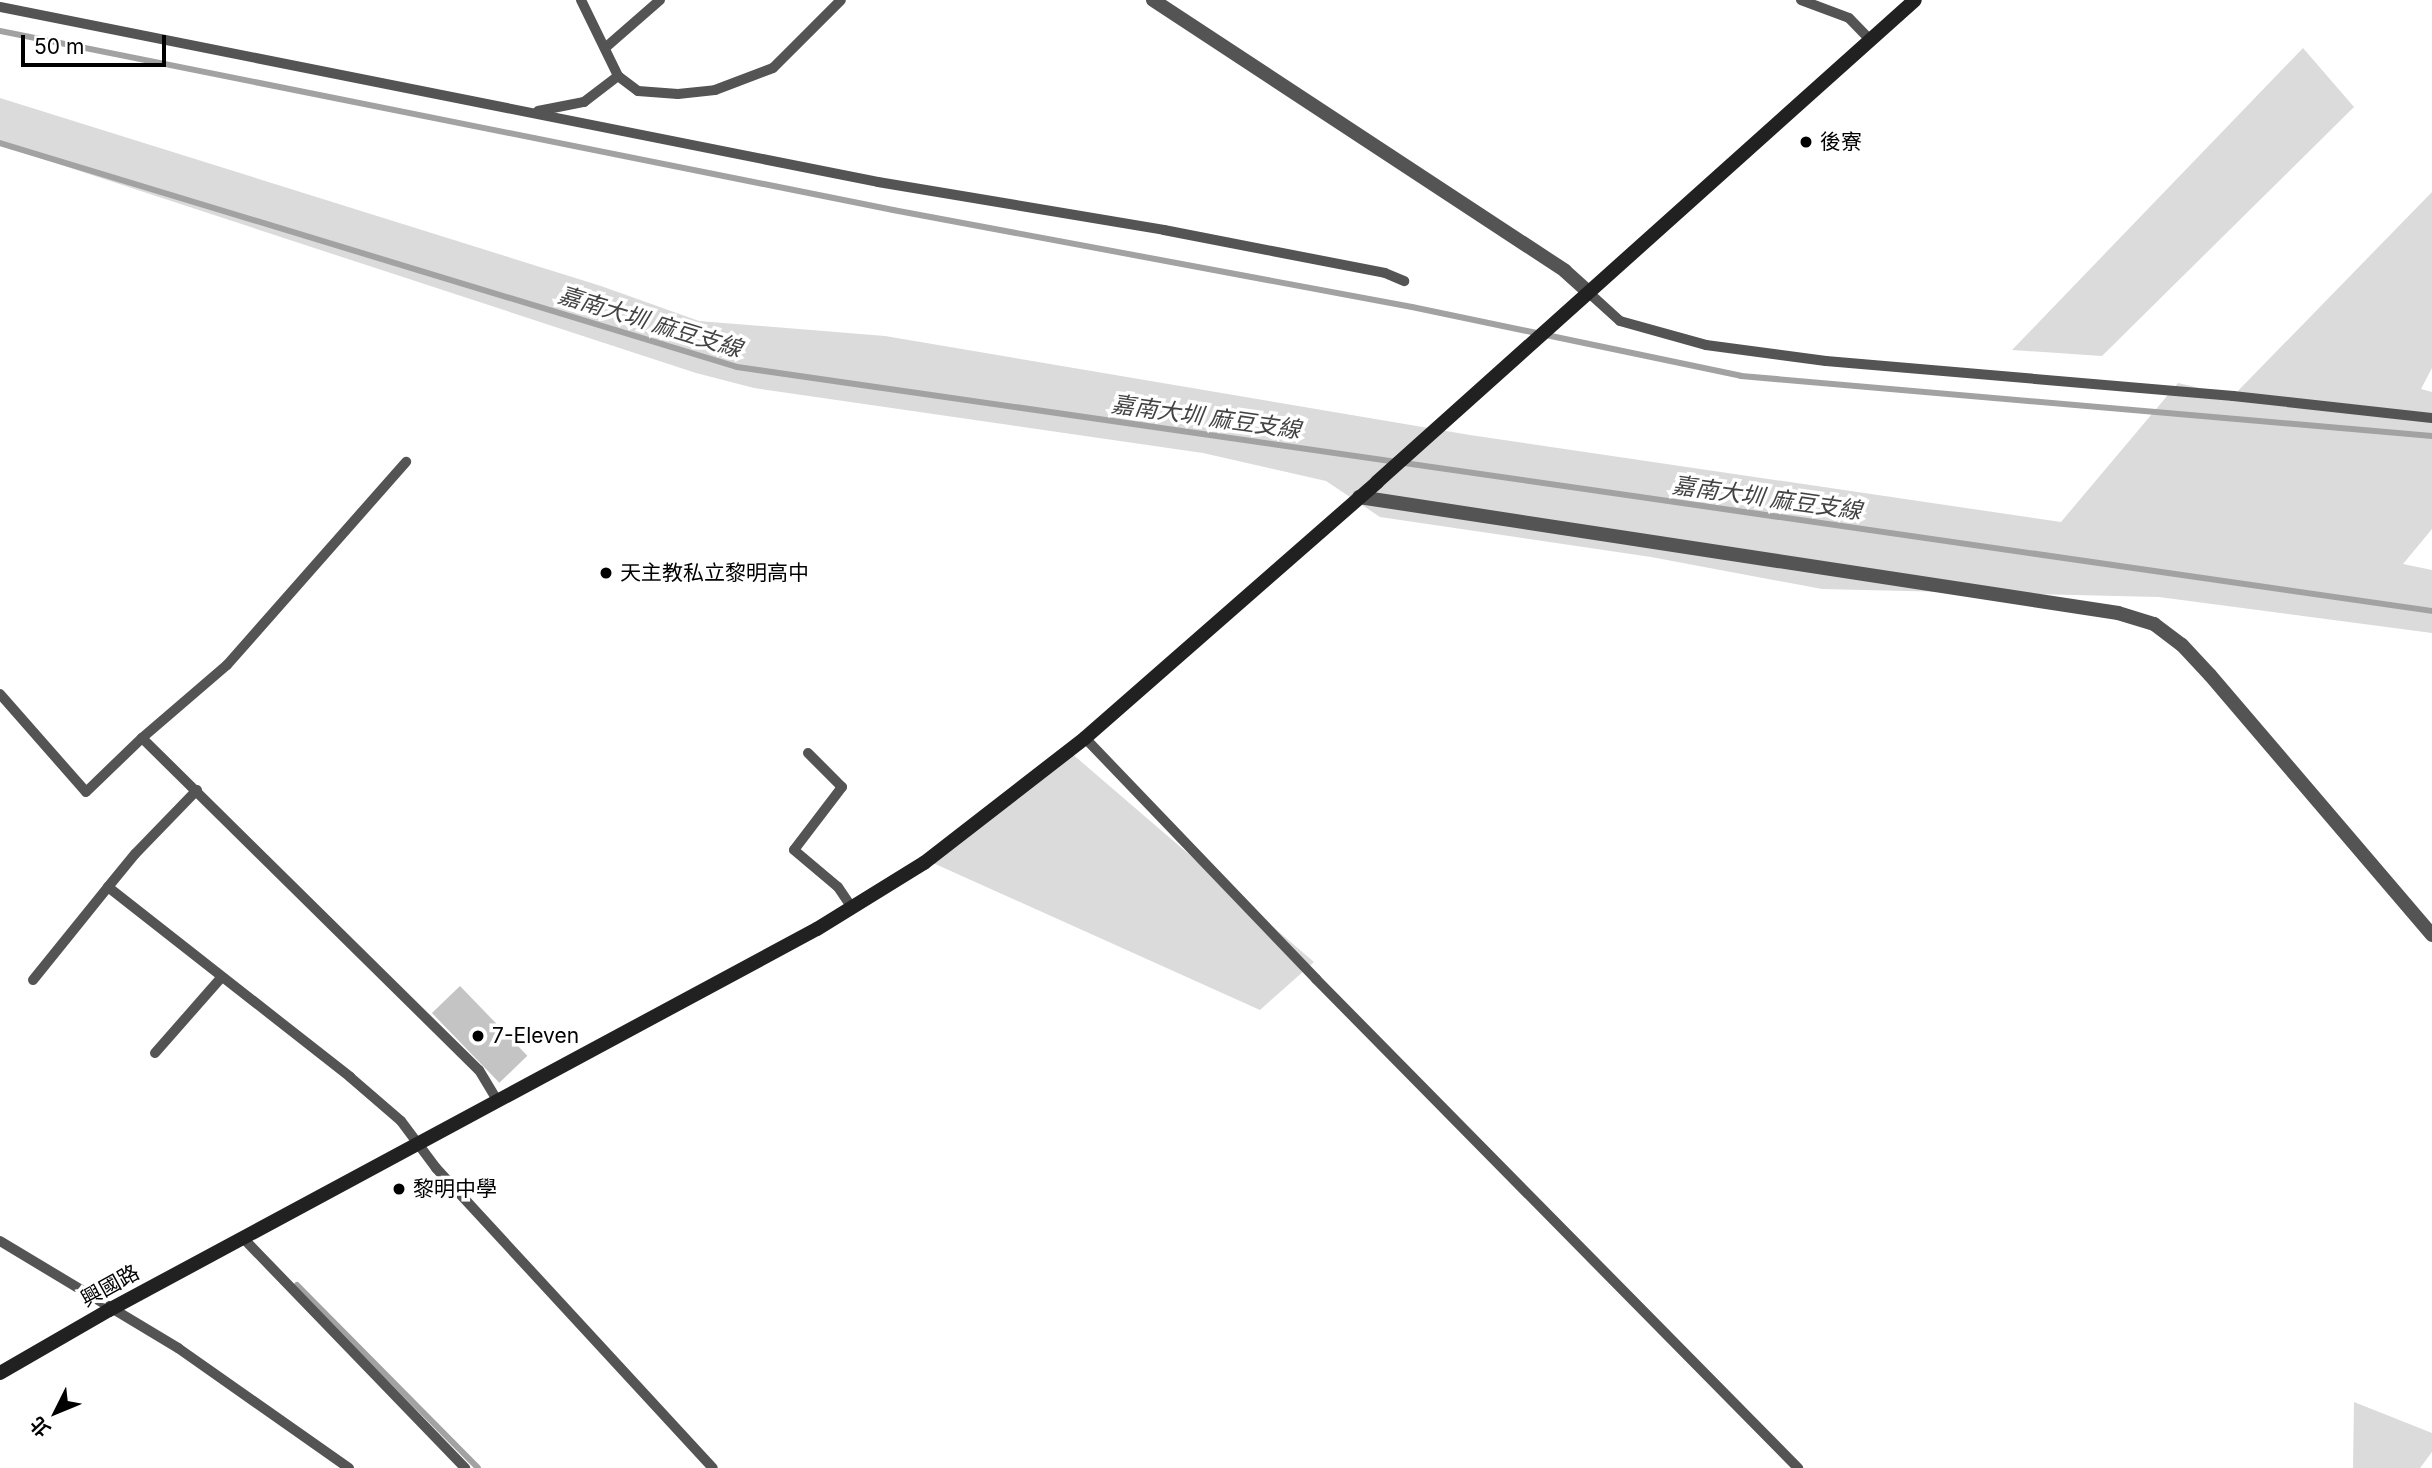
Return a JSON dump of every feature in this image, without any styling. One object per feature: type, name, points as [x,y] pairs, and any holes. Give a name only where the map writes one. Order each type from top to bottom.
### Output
[{"type":"main road","name":"興國路","points":[[0,1373],[109,1310],[852,908],[924,863],[1085,738],[1377,482],[1914,0]]},
{"type":"street","points":[[1153,0],[1565,271],[1588,292]]},
{"type":"street","points":[[1359,497],[2118,613],[2154,624],[2182,645],[2210,675],[2432,935]]},
{"type":"lane","points":[[581,0],[618,76],[638,91],[678,94],[715,90],[773,68],[841,0]]},
{"type":"lane","points":[[605,48],[660,0]]},
{"type":"lane","points":[[1801,0],[1849,18],[1870,40]]},
{"type":"lane","points":[[0,7],[878,182],[1203,237],[1385,273],[1404,281]]},
{"type":"lane","points":[[531,112],[584,102],[618,76]]},
{"type":"lane","points":[[1588,292],[1620,321],[1706,345],[1826,360],[2233,396],[2432,418]]},
{"type":"lane","points":[[0,694],[86,792],[142,738],[227,665],[406,462]]},
{"type":"lane","points":[[142,738],[479,1070],[497,1100]]},
{"type":"lane","points":[[1085,738],[1316,979],[1798,1468]]},
{"type":"lane","points":[[808,754],[842,787],[794,850],[838,887],[852,908]]},
{"type":"lane","points":[[33,980],[135,853],[197,790]]},
{"type":"lane","points":[[108,887],[350,1077],[401,1121],[436,1168],[713,1468]]},
{"type":"lane","points":[[155,1053],[221,978]]},
{"type":"lane","points":[[243,1238],[465,1468]]},
{"type":"lane","points":[[0,1241],[109,1310],[178,1348],[348,1468]]},
{"type":"shaded area","points":[[2303,48],[2354,107],[2102,356],[2012,350]]},
{"type":"shaded area","points":[[0,98],[601,286],[699,321],[885,336],[1470,435],[2061,522],[2178,383],[2233,396],[2432,192],[2432,368],[2421,389],[2432,392],[2432,529],[2403,564],[2432,570],[2432,633],[2159,597],[1822,589],[1651,557],[1380,517],[1326,481],[1203,453],[754,388],[696,373],[0,145]]},
{"type":"shaded area","points":[[1070,752],[1314,962],[1260,1010],[933,863]]},
{"type":"shaded area","points":[[2354,1402],[2432,1433],[2432,1452],[2420,1468],[2353,1468]]},
{"type":"building","name":"7-Eleven","points":[[460,986],[527,1056],[499,1083],[432,1013]]},
{"type":"waterway","points":[[0,31],[893,210],[1412,307],[1741,376],[2432,436]]},
{"type":"waterway","name":"嘉南大圳 麻豆支線","points":[[0,143],[737,367],[2432,611]]},
{"type":"waterway","points":[[297,1285],[478,1468]]},
{"type":"place","name":"後寮","points":[[1806,142]]},
{"type":"place","name":"天主教私立黎明高中","points":[[606,573]]},
{"type":"place","name":"7-Eleven","points":[[478,1036]]},
{"type":"place","name":"黎明中學","points":[[399,1189]]}]
